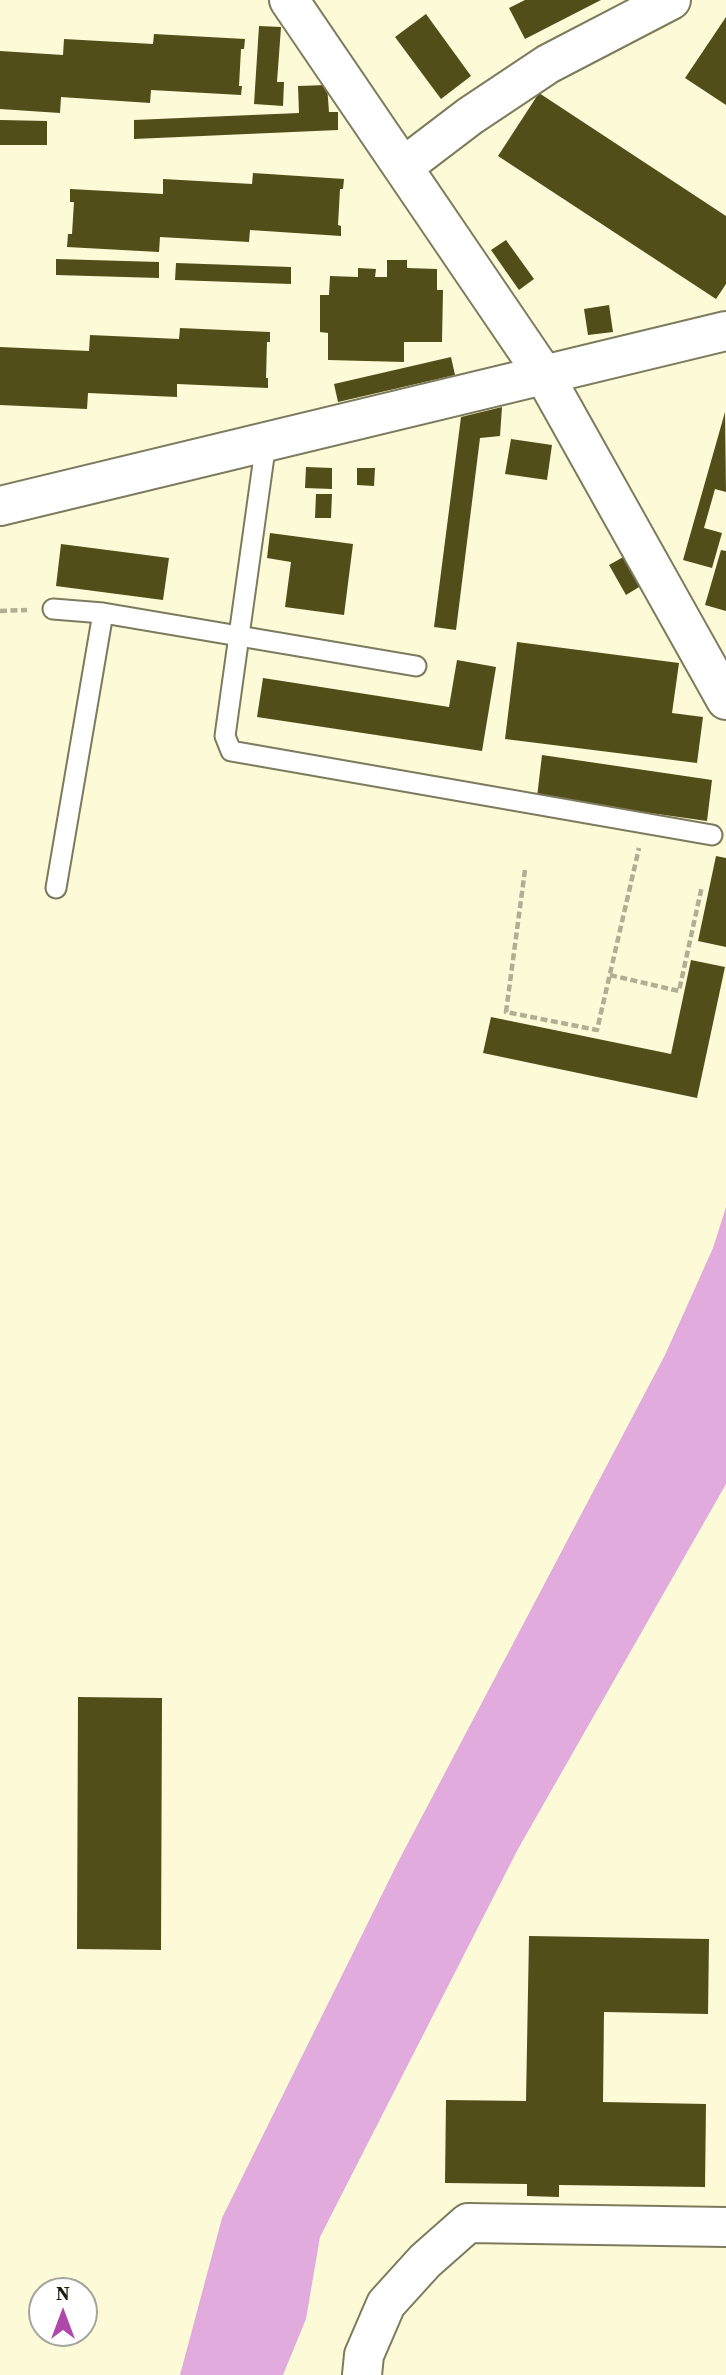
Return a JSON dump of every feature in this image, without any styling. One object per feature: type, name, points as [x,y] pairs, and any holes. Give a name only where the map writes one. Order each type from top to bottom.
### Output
[{"type":"street","points":[[289,0],[544,375],[726,700]]},
{"type":"street","points":[[403,167],[470,116],[548,64],[671,0]]},
{"type":"street","points":[[0,506],[726,331]]},
{"type":"street","points":[[362,2375],[364,2355],[386,2304],[425,2261],[468,2223],[726,2227]]},
{"type":"lane","points":[[266,442],[225,736],[231,751],[712,835]]},
{"type":"lane","points":[[52,609],[103,612],[416,666]]},
{"type":"lane","points":[[56,888],[103,612]]},
{"type":"path","points":[[525,870],[506,1012],[597,1030],[645,824]]},
{"type":"path","points":[[610,975],[679,991],[702,886]]},
{"type":"shaded area","points":[[726,1207],[726,1484],[518,1849],[320,2237],[306,2319],[283,2375],[180,2375],[222,2218],[398,1862],[665,1355],[713,1248]]},
{"type":"building","points":[[525,0],[601,0],[525,39],[509,8]]},
{"type":"building","points":[[426,14],[471,76],[441,99],[395,37]]},
{"type":"building","points":[[726,17],[726,105],[685,78]]},
{"type":"building","points":[[259,26],[281,27],[277,82],[284,82],[283,106],[254,104]]},
{"type":"building","points":[[154,34],[245,39],[244,49],[241,49],[241,95],[151,90],[150,103],[61,97],[60,113],[0,109],[0,51],[63,55],[64,39],[153,44]]},
{"type":"building","points":[[327,85],[329,112],[338,112],[338,130],[134,139],[134,120],[299,113],[298,86]]},
{"type":"building","points":[[539,93],[726,216],[726,284],[716,299],[498,156]]},
{"type":"building","points":[[0,120],[47,121],[47,145],[0,145]]},
{"type":"building","points":[[253,173],[344,179],[343,189],[340,189],[338,225],[341,226],[341,236],[250,230],[249,242],[160,237],[159,252],[67,247],[68,234],[72,234],[74,202],[70,202],[70,189],[163,194],[163,179],[252,184]]},
{"type":"building","points":[[506,240],[534,279],[519,290],[491,250]]},
{"type":"building","points":[[56,259],[159,262],[159,278],[56,275]]},
{"type":"building","points":[[387,260],[407,260],[407,268],[437,269],[437,290],[443,290],[442,342],[404,342],[404,362],[328,360],[328,333],[320,332],[320,295],[329,295],[330,276],[358,277],[358,268],[376,269],[375,277],[387,277]]},
{"type":"building","points":[[176,263],[291,267],[291,284],[175,280]]},
{"type":"building","points":[[609,305],[613,332],[588,335],[584,309]]},
{"type":"building","points":[[180,328],[270,332],[270,342],[267,342],[268,388],[177,384],[177,397],[88,393],[87,409],[0,405],[0,347],[89,351],[90,335],[179,339]]},
{"type":"building","points":[[451,357],[455,375],[338,402],[334,384]]},
{"type":"building","points":[[502,407],[500,436],[480,438],[456,630],[434,627],[461,417]]},
{"type":"building","points":[[725,412],[726,492],[715,489],[704,528],[722,533],[712,568],[683,560]]},
{"type":"building","points":[[511,439],[552,445],[547,480],[505,474]]},
{"type":"building","points":[[306,467],[332,468],[332,489],[305,488]]},
{"type":"building","points":[[357,468],[375,468],[374,486],[357,485]]},
{"type":"building","points":[[316,494],[332,494],[331,518],[315,518]]},
{"type":"building","points":[[270,533],[353,544],[344,615],[285,607],[291,562],[267,558]]},
{"type":"building","points":[[61,544],[169,558],[163,600],[56,586]]},
{"type":"building","points":[[721,550],[726,551],[726,611],[705,605]]},
{"type":"building","points":[[627,555],[644,584],[626,595],[609,565]]},
{"type":"building","points":[[517,642],[679,663],[672,713],[703,717],[697,763],[505,739]]},
{"type":"building","points":[[457,660],[496,667],[482,751],[257,717],[263,678],[449,707]]},
{"type":"building","points":[[542,755],[712,780],[707,821],[537,797]]},
{"type":"building","points":[[716,856],[726,858],[726,947],[698,941]]},
{"type":"building","points":[[691,960],[725,967],[697,1098],[483,1053],[491,1017],[671,1054]]},
{"type":"building","points":[[78,1697],[162,1698],[161,1950],[77,1949]]},
{"type":"building","points":[[529,1936],[709,1939],[708,2014],[604,2012],[603,2102],[706,2104],[705,2187],[559,2185],[559,2197],[527,2196],[527,2184],[445,2183],[446,2100],[526,2101]]}]
